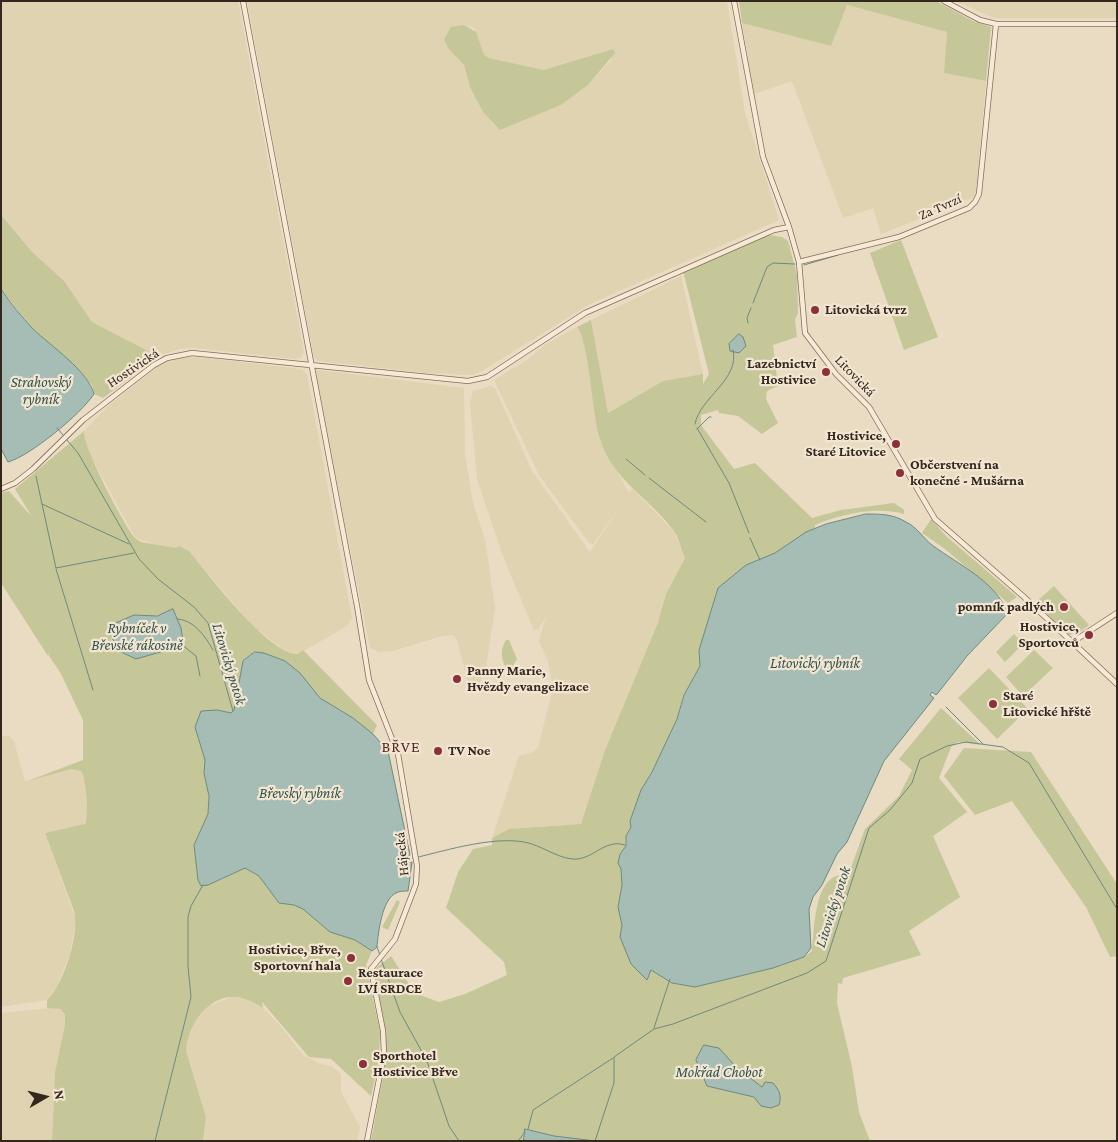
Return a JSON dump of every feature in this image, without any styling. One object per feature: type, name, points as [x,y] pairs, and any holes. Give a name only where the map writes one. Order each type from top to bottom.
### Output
[{"type":"street","name":"Hájecká","points":[[243,1],[357,606],[369,680],[398,754],[417,870],[416,884],[399,930],[391,947],[371,969],[383,1031],[384,1054],[367,1141]]},
{"type":"street","name":"Litovická","points":[[734,1],[763,157],[789,227],[799,262],[805,333],[836,374],[869,407],[935,519],[1024,597],[1117,684]]},
{"type":"street","points":[[944,1],[980,20],[996,24],[1117,24]]},
{"type":"street","name":"Za Tvrzí","points":[[799,262],[898,237],[969,208],[975,202],[979,194],[996,24]]},
{"type":"street","name":"Hostivická","points":[[1,489],[15,483],[32,469],[111,397],[167,358],[192,353],[468,381],[478,380],[487,377],[585,313],[774,230],[789,227]]},
{"type":"street","points":[[1070,642],[1117,613]]},
{"type":"shaded area","points":[[1,1],[238,1],[304,352],[301,358],[294,359],[195,348],[180,349],[161,355],[154,354],[92,322],[4,220],[1,216]]},
{"type":"shaded area","points":[[247,1],[727,1],[745,113],[779,220],[590,304],[482,371],[472,375],[428,373],[318,361],[314,358]],"holes":[[[464,25],[474,28],[484,56],[489,58],[544,70],[555,69],[605,51],[612,59],[588,85],[561,105],[500,130],[483,112],[470,87],[464,65]]]},
{"type":"shaded area","points":[[955,1],[1117,1],[1117,18],[995,18]]},
{"type":"shaded area","points":[[846,5],[947,32],[944,73],[986,81],[976,192],[972,198],[881,234],[873,208],[843,218],[792,81],[754,94],[742,23],[831,46]]},
{"type":"shaded area","points":[[681,276],[703,374],[663,381],[608,413],[591,320]]},
{"type":"shaded area","points":[[577,327],[580,330],[584,345],[600,440],[629,493],[632,489],[636,492],[674,532],[685,558],[666,594],[656,628],[605,750],[581,824],[509,829],[492,838],[519,756],[533,752],[538,748],[553,688],[548,661],[539,641],[546,616],[538,630],[534,630],[504,559],[477,479],[470,403],[473,391],[490,386],[495,388],[532,471],[590,552],[619,508],[593,544],[589,543],[539,475],[494,380],[527,360],[546,344]]},
{"type":"shaded area","points":[[197,357],[301,369],[307,374],[352,618],[347,626],[298,654],[288,652],[253,626],[190,553],[136,539],[91,457],[83,435],[84,431],[108,406],[157,367],[177,358]]},
{"type":"shaded area","points":[[318,370],[464,388],[465,454],[473,503],[485,539],[495,608],[486,667],[476,691],[470,689],[457,640],[453,635],[442,636],[393,651],[379,652],[370,648],[319,394],[316,372]]},
{"type":"shaded area","points":[[1,736],[9,736],[14,741],[25,782],[71,769],[81,771],[85,779],[87,819],[82,826],[45,833],[76,920],[70,953],[58,984],[47,1000],[1,1007]]},
{"type":"shaded area","points":[[231,997],[242,998],[263,1008],[279,1024],[303,1055],[321,1064],[331,1066],[341,1074],[341,1092],[360,1127],[357,1141],[203,1141],[206,1117],[186,1051],[186,1040],[192,1026],[207,1007]]},
{"type":"shaded area","points":[[58,1007],[62,1009],[65,1015],[65,1025],[55,1072],[52,1141],[1,1141],[1,1013]]},
{"type":"green space","points":[[739,1],[936,1],[973,21],[991,27],[986,81],[944,73],[947,32],[847,5],[831,46],[742,23]]},
{"type":"green space","points":[[464,25],[476,32],[484,55],[489,58],[544,70],[613,49],[615,53],[588,85],[561,105],[500,130],[483,112],[470,87],[464,65],[448,48],[444,39],[451,27]]},
{"type":"green space","points":[[1,215],[32,252],[64,281],[92,322],[154,354],[161,355],[103,398],[94,394],[92,385],[31,327],[1,289]]},
{"type":"green space","points":[[769,235],[782,237],[788,241],[797,275],[798,313],[795,320],[797,337],[773,345],[778,386],[767,391],[766,399],[778,423],[762,434],[738,416],[719,413],[718,410],[701,415],[701,425],[734,469],[755,463],[812,518],[841,510],[894,503],[904,510],[904,514],[882,511],[859,512],[815,525],[815,528],[775,553],[746,565],[716,592],[712,615],[699,650],[700,666],[683,696],[677,719],[652,772],[641,790],[639,802],[634,810],[631,827],[626,836],[625,849],[620,854],[622,885],[618,907],[622,925],[620,937],[647,979],[651,970],[672,983],[695,987],[773,968],[804,957],[812,951],[816,911],[822,890],[827,882],[834,877],[849,873],[865,829],[899,796],[912,770],[899,759],[941,708],[981,745],[958,742],[951,747],[939,778],[967,812],[933,836],[960,897],[909,931],[921,955],[843,978],[842,984],[838,983],[837,1003],[852,1067],[859,1112],[870,1141],[596,1141],[554,1136],[525,1129],[524,1141],[371,1141],[387,1054],[385,1031],[373,975],[375,969],[391,956],[415,993],[439,1002],[465,994],[507,975],[504,962],[446,908],[458,872],[473,849],[492,845],[492,838],[509,829],[581,824],[605,750],[657,625],[666,594],[685,558],[677,536],[664,518],[622,478],[606,454],[597,429],[584,346],[577,327],[591,320],[608,413],[663,381],[703,374],[703,384],[709,374],[683,271]]},
{"type":"green space","points":[[901,240],[938,337],[904,350],[870,253]]},
{"type":"green space","points":[[84,431],[85,439],[96,468],[123,519],[136,539],[141,542],[176,548],[179,546],[189,551],[224,594],[256,628],[286,651],[298,654],[303,650],[377,725],[373,734],[353,718],[320,698],[300,673],[255,652],[243,661],[234,710],[231,713],[217,710],[201,711],[195,727],[205,760],[204,773],[208,785],[209,804],[208,814],[194,845],[198,880],[208,885],[245,868],[259,876],[279,903],[294,905],[303,909],[330,932],[355,940],[372,951],[366,965],[380,1032],[379,1059],[371,1096],[331,1059],[309,1057],[262,1002],[263,1008],[242,998],[224,998],[207,1007],[200,1015],[190,1032],[187,1042],[186,1051],[206,1117],[203,1141],[52,1141],[55,1072],[65,1025],[65,1015],[61,1009],[47,1008],[47,1000],[65,971],[73,945],[75,920],[74,911],[45,833],[85,824],[87,813],[86,796],[81,771],[71,769],[25,782],[83,760],[83,720],[60,672],[49,656],[50,651],[48,656],[1,583],[1,493],[9,491],[32,517],[15,489]],"holes":[[[169,610],[170,649],[129,654],[121,652],[115,647],[111,639],[111,625],[164,614]]]},
{"type":"green space","points":[[931,519],[946,536],[1017,597],[1008,603],[945,549],[922,533]]},
{"type":"green space","points":[[1054,586],[1089,625],[1080,632],[1067,635],[1036,602]]},
{"type":"green space","points":[[1014,634],[1023,644],[1005,662],[996,652]]},
{"type":"green space","points":[[506,640],[509,640],[517,659],[511,669],[503,671],[506,668],[502,658],[502,651]]},
{"type":"green space","points":[[1034,650],[1053,668],[1023,696],[1006,677]]},
{"type":"green space","name":"Staré Litovické hřště","points":[[989,668],[1028,709],[997,739],[958,698]]},
{"type":"green space","points":[[964,748],[1031,752],[1117,884],[1117,956],[1110,957],[1086,907],[1012,801],[975,815],[944,776]]},
{"type":"green space","points":[[397,900],[400,902],[388,930],[382,927]]},
{"type":"water","name":"Strahovský rybník","points":[[1,289],[33,329],[77,368],[90,385],[94,394],[67,423],[29,452],[8,462],[1,449]]},
{"type":"water","points":[[739,334],[743,337],[746,346],[739,353],[730,351],[729,344]]},
{"type":"water","name":"Litovický rybník","points":[[866,514],[892,516],[910,524],[932,545],[985,583],[1002,602],[1008,613],[967,656],[938,693],[936,695],[932,692],[930,695],[934,698],[884,761],[847,842],[837,854],[822,885],[813,897],[809,909],[811,948],[804,957],[773,968],[695,987],[672,983],[651,970],[647,980],[631,964],[620,937],[622,925],[618,907],[622,885],[621,869],[618,863],[620,854],[626,846],[626,836],[631,827],[630,821],[641,790],[652,772],[677,719],[684,695],[700,666],[699,650],[718,588],[746,565],[775,553],[806,532],[826,524]]},
{"type":"water","name":"Rybníček v Břevské rákosině","points":[[173,609],[181,628],[183,641],[178,647],[136,659],[119,651],[110,634],[111,625],[134,615],[157,616]]},
{"type":"water","name":"Břevský rybník","points":[[255,652],[264,653],[285,661],[300,673],[320,698],[353,718],[373,734],[388,751],[410,855],[406,857],[408,862],[412,862],[408,891],[397,892],[387,902],[378,934],[377,947],[372,951],[355,940],[330,932],[303,909],[294,905],[279,903],[259,876],[245,868],[208,885],[201,886],[198,880],[194,845],[208,814],[209,796],[204,773],[205,760],[195,727],[201,711],[217,710],[231,713],[234,710],[243,661]]},
{"type":"water","name":"Mokřad Chobot","points":[[704,1045],[719,1048],[736,1067],[762,1087],[765,1082],[773,1083],[779,1093],[779,1105],[771,1108],[761,1106],[754,1097],[707,1086],[696,1060]]},
{"type":"water","points":[[525,1129],[554,1136],[596,1141],[524,1141]]},
{"type":"waterway","points":[[804,265],[838,255]]},
{"type":"waterway","points":[[753,303],[767,267],[773,263],[795,264]]},
{"type":"waterway","points":[[748,323],[747,318],[751,308]]},
{"type":"waterway","points":[[695,424],[698,414],[731,370],[734,361],[733,350]]},
{"type":"waterway","points":[[697,429],[711,417]]},
{"type":"waterway","name":"Litovický potok","points":[[57,428],[64,436]]},
{"type":"waterway","points":[[697,428],[729,483],[749,533]]},
{"type":"waterway","name":"Litovický potok","points":[[67,440],[78,453],[139,559],[158,579],[194,607],[208,623],[233,711]]},
{"type":"waterway","points":[[626,459],[645,475]]},
{"type":"waterway","points":[[36,476],[42,504],[129,544]]},
{"type":"waterway","points":[[649,478],[706,522]]},
{"type":"waterway","points":[[42,504],[56,568],[134,553]]},
{"type":"waterway","points":[[750,538],[760,560]]},
{"type":"waterway","points":[[56,569],[93,690]]},
{"type":"waterway","points":[[177,619],[189,622],[194,626],[203,634],[213,650]]},
{"type":"waterway","points":[[181,644],[196,656],[200,676]]},
{"type":"waterway","name":"Litovický potok","points":[[946,707],[983,744]]},
{"type":"waterway","name":"Litovický potok","points":[[595,1141],[614,1083],[614,1057],[654,1029],[673,1024],[807,973],[826,961],[869,828],[890,810],[912,783],[920,759],[947,746],[966,742],[1003,747],[1029,763],[1117,909]]},
{"type":"waterway","points":[[406,860],[465,846],[496,841],[524,842],[572,859],[586,857],[611,845],[625,845]]},
{"type":"waterway","points":[[155,1141],[191,997],[188,966],[188,917],[191,906],[203,885]]},
{"type":"waterway","name":"Litovický potok","points":[[377,947],[380,955]]},
{"type":"waterway","name":"Litovický potok","points":[[381,959],[400,1012],[427,1061],[449,1126],[459,1141]]},
{"type":"waterway","name":"Litovický potok","points":[[654,1028],[670,979]]},
{"type":"waterway","points":[[528,1129],[533,1110],[613,1058]]},
{"type":"waterway","points":[[518,1141],[525,1132]]},
{"type":"place","name":"Litovická tvrz","points":[[815,310]]},
{"type":"place","name":"Lazebnictví Hostivice","points":[[826,372]]},
{"type":"place","name":"Hostivice, Staré Litovice","points":[[896,444]]},
{"type":"place","name":"Občerstvení na konečné - Mušárna","points":[[900,473]]},
{"type":"place","name":"pomník padlých","points":[[1064,607]]},
{"type":"place","name":"Hostivice, Sportovců","points":[[1089,635]]},
{"type":"place","name":"Panny Marie, Hvězdy evangelizace","points":[[457,679]]},
{"type":"place","name":"Staré Litovické hřště","points":[[993,704]]},
{"type":"place","name":"TV Noe","points":[[438,751]]},
{"type":"place","name":"Hostivice, Břve, Sportovní hala","points":[[351,958]]},
{"type":"place","name":"Restaurace LVÍ SRDCE","points":[[348,981]]},
{"type":"place","name":"Sporthotel Hostivice Břve","points":[[363,1064]]},
{"type":"district","name":"BŘVE","points":[[401,747]]}]
